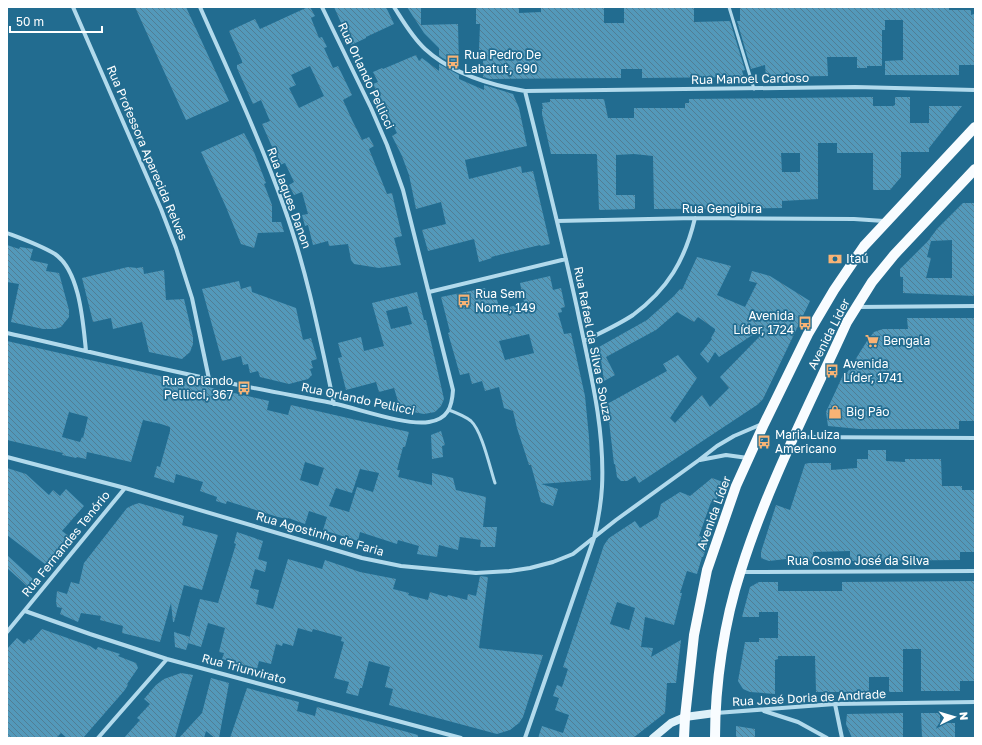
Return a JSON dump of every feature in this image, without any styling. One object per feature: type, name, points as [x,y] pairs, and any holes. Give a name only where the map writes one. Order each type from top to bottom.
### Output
[{"type":"main road","name":"Avenida Lider","points":[[821,312],[864,246],[975,127]]},
{"type":"main road","name":"Avenida Lider","points":[[740,572],[777,474],[847,322],[872,282],[894,255],[973,173]]},
{"type":"main road","name":"Avenida Líder","points":[[684,738],[694,635],[707,570],[736,486],[764,424],[808,334],[821,312]]},
{"type":"main road","points":[[715,738],[715,713],[723,648],[740,572]]},
{"type":"main road","points":[[653,738],[671,723],[685,717],[715,713]]},
{"type":"street","name":"Rua Professora Aparecida Relvas","points":[[73,7],[162,209],[192,298],[209,379]]},
{"type":"street","name":"Rua Jaques Danon","points":[[200,7],[260,146],[284,208],[303,268],[320,336],[334,404]]},
{"type":"street","name":"Rua Orlando Pellicci","points":[[7,333],[209,379],[334,404],[408,422],[429,422],[441,418],[449,410],[453,402],[453,390],[403,190],[387,145],[371,108],[322,7]]},
{"type":"street","name":"Rua Manoel Cardoso","points":[[394,7],[423,48],[435,58],[455,69],[495,85],[525,91],[855,87],[975,90]]},
{"type":"street","name":"Rua Rafael da Silva e Souza","points":[[525,91],[566,259],[584,341],[597,404],[602,446],[602,488],[594,538],[525,738]]},
{"type":"street","points":[[584,341],[632,315],[659,292],[678,266],[689,241],[695,218]]},
{"type":"street","name":"Rua Gengibira","points":[[557,221],[695,218],[854,219],[887,221]]},
{"type":"street","points":[[7,233],[35,244],[56,255],[67,268],[76,288],[86,351]]},
{"type":"street","points":[[429,292],[566,259]]},
{"type":"street","points":[[857,307],[975,306]]},
{"type":"street","name":"Rua Agostinho de Faria","points":[[7,457],[125,488],[362,558],[401,566],[476,573],[530,568],[553,562],[573,554],[616,520],[717,446],[734,436],[764,424]]},
{"type":"street","points":[[794,437],[975,438]]},
{"type":"street","name":"Rua Agostinho de Faria","points":[[699,460],[726,456],[749,459]]},
{"type":"street","name":"Rua Fernandes Tenório","points":[[7,632],[125,488]]},
{"type":"street","name":"Rua Cosmo José da Silva","points":[[740,572],[975,571]]},
{"type":"street","name":"Rua Triunvirato","points":[[25,611],[83,632],[167,659],[461,738]]},
{"type":"street","points":[[98,738],[167,659]]},
{"type":"street","name":"Rua José Doria de Andrade","points":[[715,713],[835,704],[975,702]]},
{"type":"street","points":[[835,704],[842,738]]},
{"type":"street","points":[[762,710],[798,722],[827,738]]},
{"type":"lane","points":[[730,7],[754,88]]},
{"type":"lane","points":[[449,410],[465,416],[472,422],[478,431],[495,483]]},
{"type":"building","points":[[135,7],[186,7],[229,101],[186,120]]},
{"type":"building","points":[[310,7],[315,16],[311,18],[319,38],[322,37],[327,47],[324,48],[333,68],[338,66],[352,95],[343,100],[362,140],[369,137],[374,146],[369,149],[387,194],[392,193],[402,236],[394,238],[401,265],[379,268],[354,264],[351,260],[348,244],[329,246],[328,241],[313,245],[308,225],[305,226],[302,215],[308,214],[302,192],[294,195],[289,185],[294,182],[285,163],[280,165],[262,124],[270,121],[261,100],[253,104],[237,68],[237,65],[242,63],[242,61],[229,31],[255,19],[260,29]],"holes":[[[310,66],[324,96],[299,108],[289,88],[296,85],[291,75]]]},
{"type":"building","points":[[334,7],[386,7],[394,24],[351,45]]},
{"type":"building","points":[[407,7],[421,7],[421,25],[458,24],[459,67],[439,56],[439,48],[424,33]]},
{"type":"building","points":[[476,7],[519,7],[519,13],[541,12],[541,7],[604,7],[604,23],[624,23],[624,8],[694,7],[694,22],[730,21],[745,70],[742,71],[744,77],[642,78],[642,69],[621,69],[621,78],[490,79],[483,77],[483,50],[479,50],[480,24],[476,24]]},
{"type":"building","points":[[740,7],[949,7],[949,10],[971,10],[971,15],[974,14],[975,65],[959,65],[959,75],[885,75],[885,61],[903,60],[903,20],[885,20],[885,30],[882,30],[882,66],[857,68],[857,57],[827,57],[828,76],[766,77],[765,65],[751,69],[737,21],[740,21]]},
{"type":"building","points":[[416,55],[419,61],[422,58],[439,71],[439,64],[459,75],[459,79],[484,90],[484,85],[513,94],[519,108],[527,146],[465,160],[469,179],[521,166],[522,173],[533,171],[550,244],[491,257],[492,258],[479,262],[474,239],[428,251],[422,230],[446,224],[441,202],[416,209],[409,175],[392,136],[397,133],[373,84],[378,82],[373,72]]},
{"type":"building","points":[[873,97],[873,106],[893,106],[895,105],[895,97],[910,97],[910,123],[929,123],[929,106],[962,106],[929,148],[929,152],[901,152],[901,177],[890,190],[873,190],[873,153],[837,153],[837,143],[818,143],[818,199],[782,201],[782,208],[654,209],[653,156],[634,154],[616,155],[616,195],[635,195],[635,209],[599,210],[597,155],[551,154],[542,114],[542,103],[550,102],[550,99],[604,99],[608,118],[634,118],[634,108],[685,108],[685,103],[689,103],[689,99]],"holes":[[[781,153],[800,153],[800,172],[782,172]]]},
{"type":"building","points":[[244,133],[254,152],[266,183],[264,184],[272,205],[272,222],[281,222],[284,232],[258,233],[254,248],[241,244],[201,152]]},
{"type":"building","points":[[963,203],[975,203],[975,296],[903,293],[903,277],[900,277],[900,269],[928,241],[937,229]],"holes":[[[952,240],[952,278],[926,278],[931,258],[927,257],[931,241]]]},
{"type":"building","points":[[7,245],[19,249],[20,247],[33,249],[30,260],[48,264],[46,271],[59,273],[69,310],[69,317],[61,327],[55,329],[43,329],[11,322],[19,284],[7,282]]},
{"type":"building","points":[[697,257],[731,266],[717,295],[745,307],[757,283],[749,281],[752,271],[770,276],[810,301],[763,399],[757,405],[639,483],[635,476],[627,481],[621,481],[617,477],[614,464],[607,404],[667,371],[663,364],[678,355],[697,378],[670,418],[675,423],[702,395],[710,407],[729,388],[720,377],[763,333],[760,330],[719,357],[715,352],[708,363],[700,354],[712,339],[711,338],[715,329],[698,317],[694,322],[677,312],[656,330],[606,357],[615,375],[604,381],[599,347],[647,320],[680,289],[682,290]]},
{"type":"building","points":[[128,267],[143,267],[144,274],[164,270],[166,300],[184,299],[193,337],[193,344],[190,352],[182,359],[149,352],[142,322],[113,329],[111,318],[93,322],[82,278]]},
{"type":"building","points":[[550,276],[553,290],[561,288],[565,307],[561,308],[562,312],[558,313],[564,334],[571,333],[585,396],[591,480],[541,484],[558,489],[553,506],[541,502],[531,465],[529,465],[513,411],[504,408],[499,387],[485,391],[482,381],[472,384],[469,373],[460,375],[448,333],[450,332],[441,297],[485,288],[488,299],[496,297],[500,309],[524,302],[520,283]],"holes":[[[529,334],[534,353],[505,360],[499,341]]]},
{"type":"building","points":[[239,281],[241,289],[251,286],[252,292],[296,308],[303,340],[311,338],[317,359],[311,361],[313,368],[310,369],[312,375],[308,379],[289,384],[260,377],[258,371],[250,373],[248,364],[243,365],[241,356],[222,361],[202,289]]},
{"type":"building","points":[[417,292],[424,320],[426,320],[444,399],[441,406],[435,412],[424,414],[413,412],[411,406],[400,408],[394,388],[379,392],[376,382],[346,390],[338,358],[342,357],[338,343],[361,337],[364,351],[384,346],[372,303]],"holes":[[[407,306],[412,324],[391,329],[386,311]]]},
{"type":"building","points":[[907,318],[975,318],[975,421],[959,421],[959,429],[859,429],[828,426],[826,412],[844,373],[847,373],[867,341],[874,332],[883,329],[908,329]]},
{"type":"building","points":[[7,341],[269,401],[267,410],[288,415],[291,405],[409,432],[405,447],[403,447],[397,470],[400,470],[398,477],[432,485],[432,473],[453,478],[456,490],[486,497],[483,527],[497,527],[495,547],[480,547],[481,540],[460,537],[458,550],[439,545],[437,557],[417,554],[419,546],[398,540],[397,544],[360,532],[358,541],[323,530],[327,517],[309,511],[305,524],[227,501],[226,504],[216,501],[217,497],[200,491],[203,482],[176,474],[174,483],[154,477],[157,466],[160,467],[170,427],[143,420],[131,462],[87,452],[86,459],[76,458],[62,455],[63,453],[7,440]],"holes":[[[69,412],[88,417],[83,438],[82,437],[80,442],[62,437]],[[305,462],[324,468],[318,486],[300,480]],[[360,469],[379,473],[373,492],[357,487],[349,512],[329,506],[336,488],[352,493]]]},
{"type":"building","points":[[441,431],[445,445],[442,446],[443,457],[432,459],[431,435]]},
{"type":"building","points":[[868,450],[886,450],[886,461],[905,462],[905,459],[941,459],[942,486],[962,486],[962,490],[975,490],[975,552],[960,552],[960,560],[850,561],[850,551],[813,552],[813,561],[786,561],[786,559],[769,561],[761,558],[761,552],[776,505],[790,510],[805,464],[831,463],[831,470],[857,468],[857,459],[868,459]]},
{"type":"building","points":[[7,468],[26,474],[49,495],[53,490],[60,496],[66,489],[84,506],[62,531],[69,536],[45,564],[7,535]]},
{"type":"building","points":[[712,478],[723,482],[715,504],[711,502],[699,536],[709,540],[697,574],[687,571],[680,593],[682,593],[674,625],[645,617],[641,647],[653,648],[651,657],[681,640],[676,683],[667,683],[665,713],[633,738],[538,738],[542,726],[563,733],[569,715],[555,710],[559,698],[553,696],[557,685],[562,687],[568,669],[563,667],[604,545],[609,538],[635,521],[640,528],[658,517],[661,504],[680,492],[690,496]],"holes":[[[617,602],[635,608],[629,630],[610,624]]]},
{"type":"building","points":[[139,503],[184,516],[182,525],[218,535],[202,590],[184,585],[174,622],[171,603],[160,642],[122,633],[123,626],[100,620],[101,616],[81,613],[78,622],[60,614],[62,608],[57,607],[56,602],[57,591],[67,594],[71,582],[79,584],[84,563],[127,508]]},
{"type":"building","points":[[237,532],[263,541],[258,559],[267,562],[265,572],[255,569],[250,588],[259,590],[256,604],[273,609],[288,559],[322,569],[325,560],[360,572],[396,579],[393,589],[409,593],[408,595],[428,600],[430,592],[447,597],[448,595],[467,600],[468,594],[476,596],[480,576],[488,577],[479,648],[543,655],[523,717],[519,723],[510,730],[497,734],[389,705],[393,689],[385,687],[390,667],[369,661],[362,688],[360,688],[358,696],[346,693],[349,682],[334,678],[344,642],[341,641],[342,637],[313,629],[312,632],[298,628],[293,646],[283,643],[282,646],[276,644],[271,664],[259,661],[257,669],[222,659],[224,653],[219,652],[225,628],[208,623],[201,647],[188,643],[200,599],[218,603],[236,544],[234,543]]},
{"type":"building","points":[[7,555],[33,579],[27,586],[7,568]]},
{"type":"building","points":[[975,581],[975,681],[960,681],[960,691],[921,691],[921,649],[903,649],[903,692],[889,692],[889,677],[869,677],[869,692],[816,692],[815,656],[778,656],[778,659],[775,660],[775,694],[750,692],[743,689],[738,681],[745,642],[759,642],[759,638],[778,638],[778,612],[759,612],[759,617],[742,617],[750,587],[759,582],[778,582],[778,591],[842,591],[842,582]]},
{"type":"building","points":[[42,629],[90,646],[96,650],[98,647],[120,654],[118,656],[136,663],[138,668],[124,691],[83,738],[67,738],[61,733],[56,738],[7,738],[7,649],[17,638],[24,644],[29,639],[31,641]]},
{"type":"building","points":[[174,632],[190,637],[186,650],[175,647]]},
{"type":"building","points":[[181,673],[193,675],[175,738],[124,738],[140,720],[137,718],[150,704],[144,699],[156,685],[164,679]]},
{"type":"building","points":[[211,678],[229,683],[219,738],[215,738],[206,731],[204,738],[179,738],[202,713]]},
{"type":"building","points":[[247,688],[299,702],[297,711],[315,716],[317,707],[418,735],[418,738],[230,738]]},
{"type":"building","points":[[903,713],[903,738],[852,738],[846,724],[847,714]]},
{"type":"building","points":[[921,713],[940,713],[940,723],[955,723],[955,738],[922,738]]},
{"type":"building","points":[[736,726],[755,729],[755,738],[736,738]]},
{"type":"place","name":"Rua Pedro De Labatut, 690","points":[[453,62]]},
{"type":"place","name":"Itaú","points":[[835,259]]},
{"type":"place","name":"Rua Sem Nome, 149","points":[[464,301]]},
{"type":"place","name":"Avenida Líder, 1724","points":[[805,323]]},
{"type":"place","name":"Bengala","points":[[872,341]]},
{"type":"place","name":"Avenida Líder, 1741","points":[[832,371]]},
{"type":"place","name":"Rua Orlando Pellicci, 367","points":[[244,388]]},
{"type":"place","name":"Big Pão","points":[[835,412]]},
{"type":"place","name":"Maria Luiza Americano","points":[[764,442]]}]
